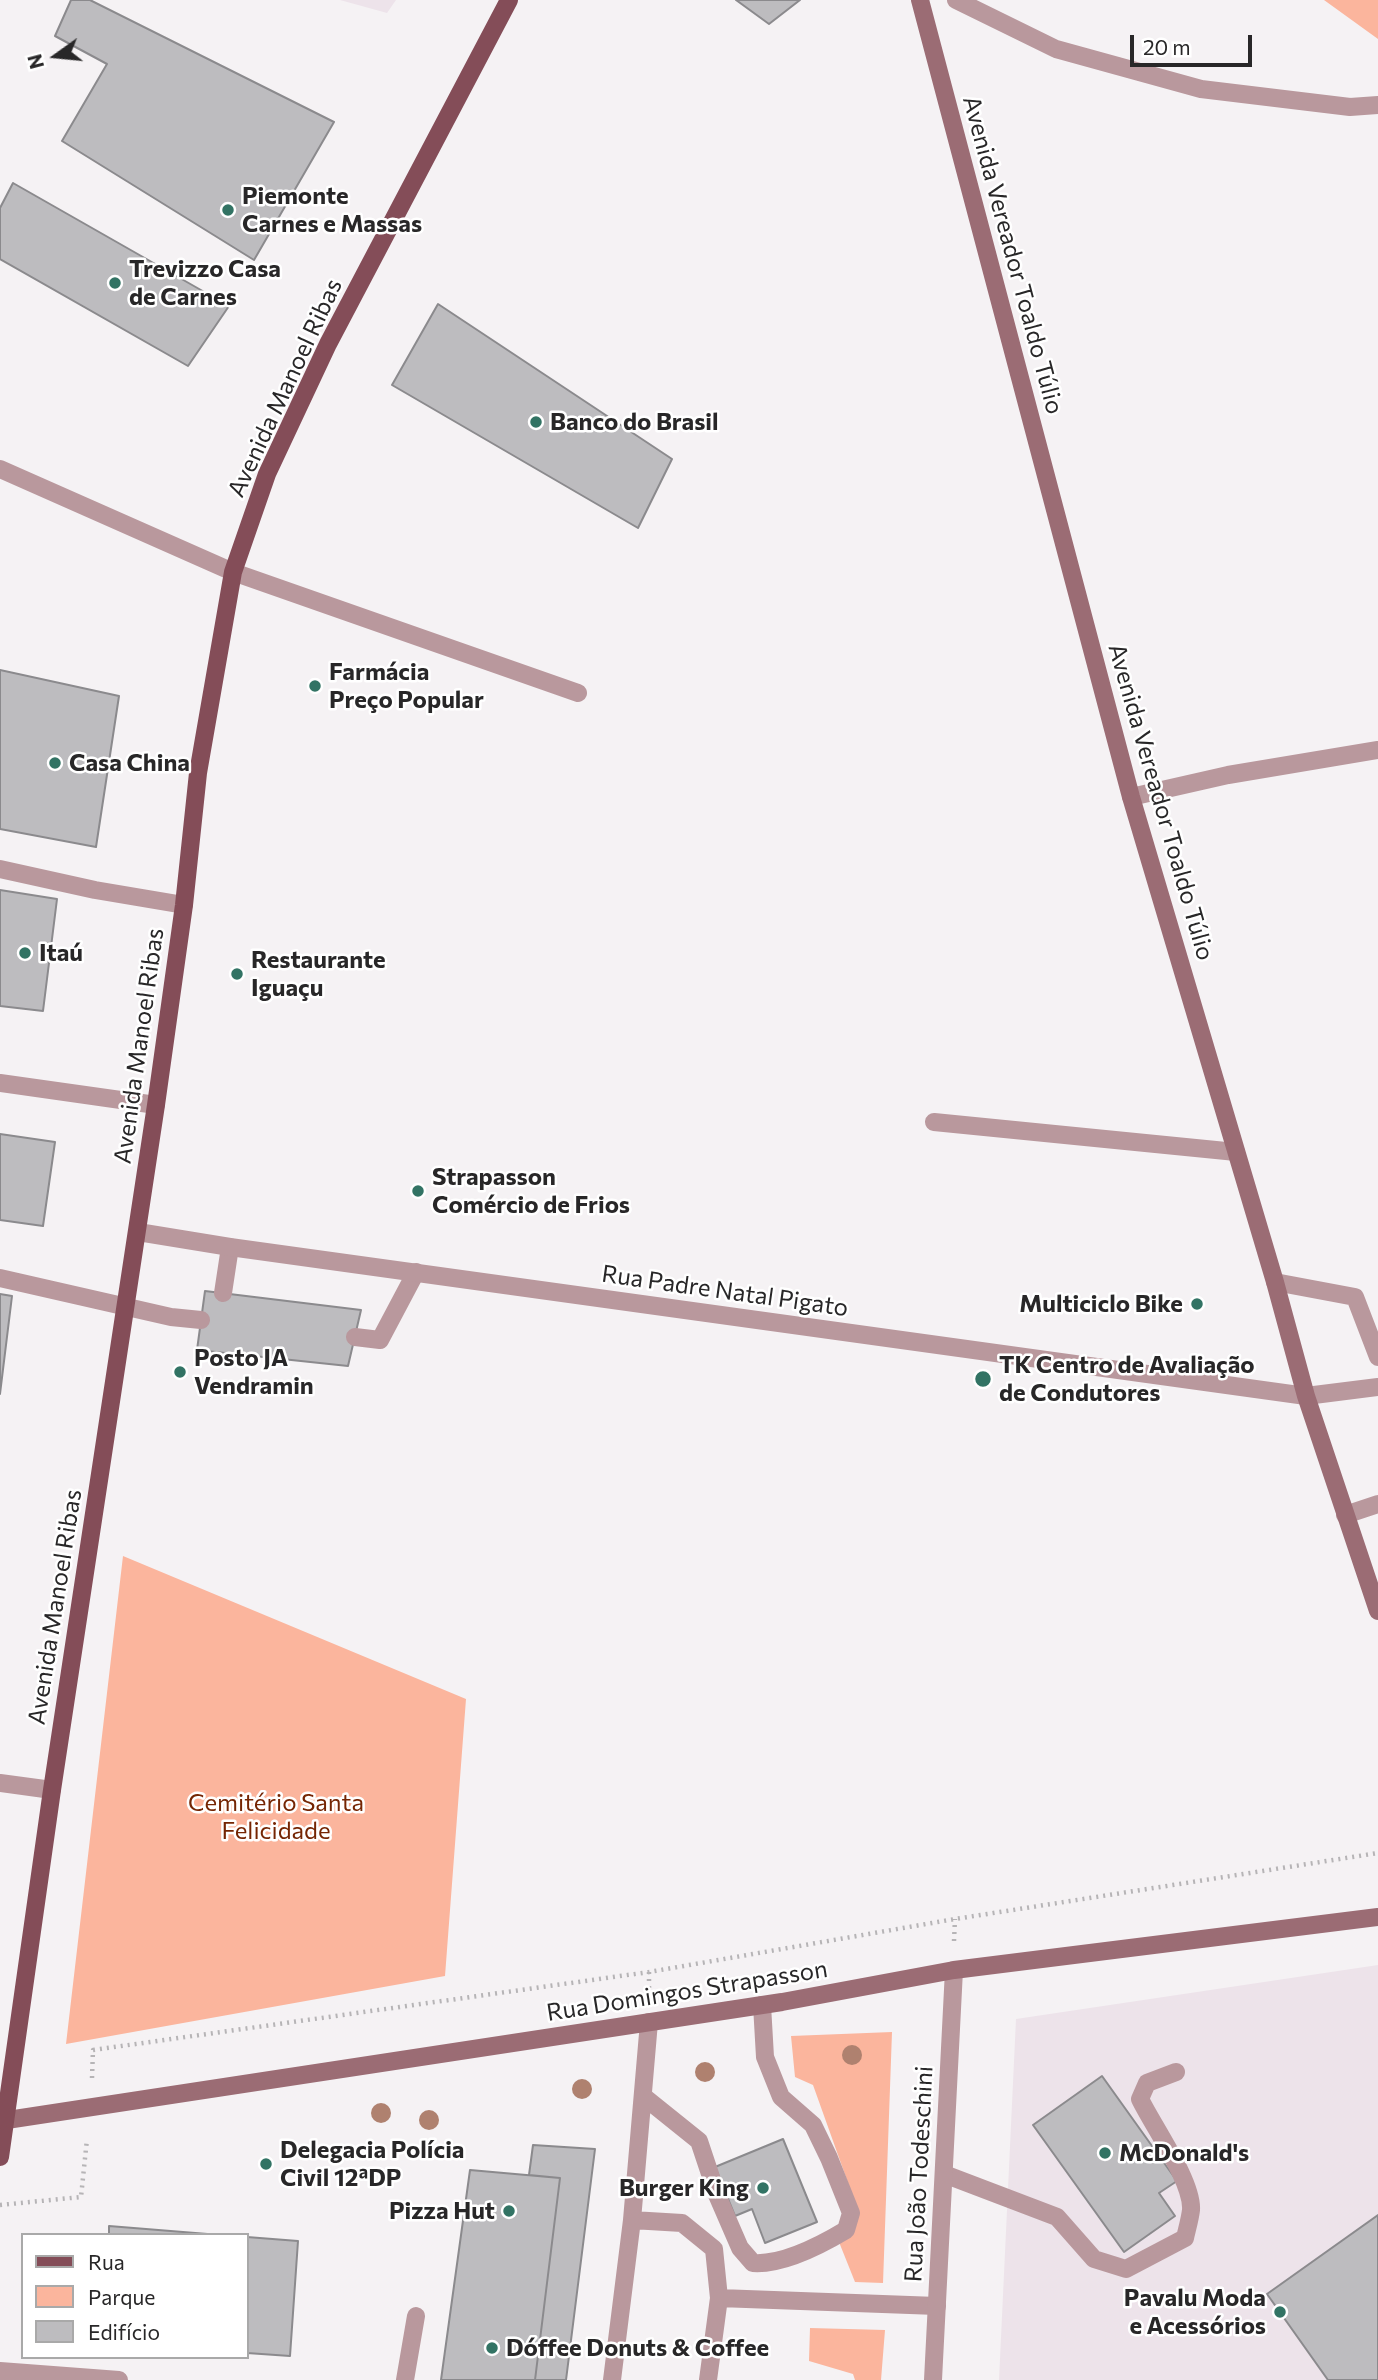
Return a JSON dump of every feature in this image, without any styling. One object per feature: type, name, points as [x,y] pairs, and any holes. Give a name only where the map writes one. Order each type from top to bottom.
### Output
[{"type":"main road","name":"Avenida Manoel Ribas","points":[[0,2157],[2,2121],[138,1232],[184,905],[198,773],[233,572],[267,474],[328,344],[509,0]]},
{"type":"main road","name":"Avenida Vereador Toaldo Túlio","points":[[920,0],[1131,797],[1275,1282],[1306,1396],[1378,1611]]},
{"type":"main road","name":"Rua Domingos Strapasson","points":[[2,2121],[762,2005],[954,1970],[1378,1917]]},
{"type":"street","points":[[956,0],[1056,49],[1201,89],[1350,107],[1378,105]]},
{"type":"street","points":[[0,469],[233,572],[578,693]]},
{"type":"street","points":[[1131,797],[1228,775],[1378,750]]},
{"type":"street","points":[[0,869],[95,890],[184,905]]},
{"type":"street","points":[[0,1083],[156,1105]]},
{"type":"street","points":[[934,1122],[1236,1152]]},
{"type":"street","name":"Rua Padre Natal Pigato","points":[[138,1232],[1306,1396],[1378,1387]]},
{"type":"street","points":[[223,1293],[230,1247]]},
{"type":"street","points":[[355,1337],[380,1340],[416,1272]]},
{"type":"street","points":[[0,1278],[171,1317],[201,1320]]},
{"type":"street","points":[[1275,1282],[1355,1297],[1378,1357]]},
{"type":"street","points":[[1345,1515],[1378,1504]]},
{"type":"street","points":[[0,1783],[52,1790]]},
{"type":"street","name":"Rua João Todeschini","points":[[933,2380],[954,1970]]},
{"type":"street","points":[[643,2096],[699,2141],[717,2195],[740,2248],[753,2263],[768,2264],[827,2242],[846,2230],[851,2213],[829,2158],[813,2125],[781,2098],[765,2057],[762,2005]]},
{"type":"street","points":[[612,2380],[632,2220],[649,2022]]},
{"type":"street","points":[[944,2174],[1057,2217],[1094,2259],[1126,2269],[1185,2238],[1191,2208],[1180,2172],[1140,2099],[1147,2082],[1176,2072]]},
{"type":"street","points":[[632,2220],[682,2223],[714,2249],[719,2298],[708,2380]]},
{"type":"street","points":[[719,2298],[937,2306]]},
{"type":"street","points":[[405,2380],[416,2316]]},
{"type":"street","points":[[0,2371],[119,2380]]},
{"type":"path","points":[[0,2205],[81,2197],[93,2050],[649,1972],[955,1919],[1378,1853]]},
{"type":"shaded area","points":[[340,0],[396,0],[387,13]]},
{"type":"shaded area","points":[[1378,1965],[1378,2380],[999,2380],[1016,2019]]},
{"type":"green space","points":[[1324,0],[1378,0],[1378,39]]},
{"type":"green space","name":"Cemitério Santa Felicidade","points":[[123,1556],[466,1699],[445,1976],[66,2044]]},
{"type":"green space","points":[[892,2032],[883,2283],[855,2282],[839,2242],[857,2208],[813,2085],[795,2077],[791,2036]]},
{"type":"green space","points":[[810,2328],[885,2330],[881,2380],[855,2380],[853,2374],[809,2361]]},
{"type":"building","points":[[71,0],[90,0],[334,122],[254,260],[62,141],[107,64],[55,36]]},
{"type":"building","points":[[736,0],[800,0],[769,24]]},
{"type":"building","name":"Trevizzo Casa de Carnes","points":[[13,183],[229,306],[188,366],[0,259],[0,208]]},
{"type":"building","name":"Banco do Brasil","points":[[438,304],[672,459],[638,528],[392,385]]},
{"type":"building","name":"Casa China","points":[[0,670],[119,696],[96,847],[0,829]]},
{"type":"building","name":"Itaú","points":[[0,890],[57,899],[43,1011],[0,1006]]},
{"type":"building","points":[[0,1134],[55,1142],[43,1226],[0,1220]]},
{"type":"building","points":[[205,1291],[361,1310],[348,1366],[197,1350]]},
{"type":"building","points":[[0,1294],[12,1296],[0,1394]]},
{"type":"building","name":"McDonald's","points":[[1102,2076],[1177,2181],[1159,2193],[1175,2216],[1124,2252],[1033,2125]]},
{"type":"building","name":"Burger King","points":[[783,2139],[817,2222],[765,2243],[752,2209],[735,2216],[715,2167]]},
{"type":"building","points":[[533,2145],[595,2149],[566,2380],[535,2380],[560,2178],[529,2175]]},
{"type":"building","points":[[470,2170],[560,2178],[535,2380],[441,2380]]},
{"type":"building","points":[[1378,2215],[1378,2380],[1328,2380],[1267,2294]]},
{"type":"building","points":[[109,2226],[195,2233],[109,2233]]},
{"type":"building","points":[[248,2237],[298,2241],[290,2356],[248,2353]]},
{"type":"place","name":"Piemonte Carnes e Massas","points":[[228,210]]},
{"type":"place","name":"Trevizzo Casa de Carnes","points":[[115,283]]},
{"type":"place","name":"Banco do Brasil","points":[[536,422]]},
{"type":"place","name":"Farmácia Preço Popular","points":[[315,686]]},
{"type":"place","name":"Casa China","points":[[55,763]]},
{"type":"place","name":"Itaú","points":[[25,953]]},
{"type":"place","name":"Restaurante Iguaçu","points":[[237,974]]},
{"type":"place","name":"Strapasson Comércio de Frios","points":[[418,1191]]},
{"type":"place","name":"Multiciclo Bike","points":[[1197,1304]]},
{"type":"place","name":"Posto JA Vendramin","points":[[180,1372]]},
{"type":"place","name":"TK Centro de Avaliação de Condutores","points":[[983,1379]]},
{"type":"place","name":"McDonald's","points":[[1105,2153]]},
{"type":"place","name":"Delegacia Polícia Civil 12ªDP","points":[[266,2164]]},
{"type":"place","name":"Burger King","points":[[763,2188]]},
{"type":"place","name":"Pizza Hut","points":[[509,2211]]},
{"type":"place","name":"Pavalu Moda e Acessórios","points":[[1280,2312]]},
{"type":"place","name":"Dóffee Donuts & Coffee","points":[[492,2348]]}]
